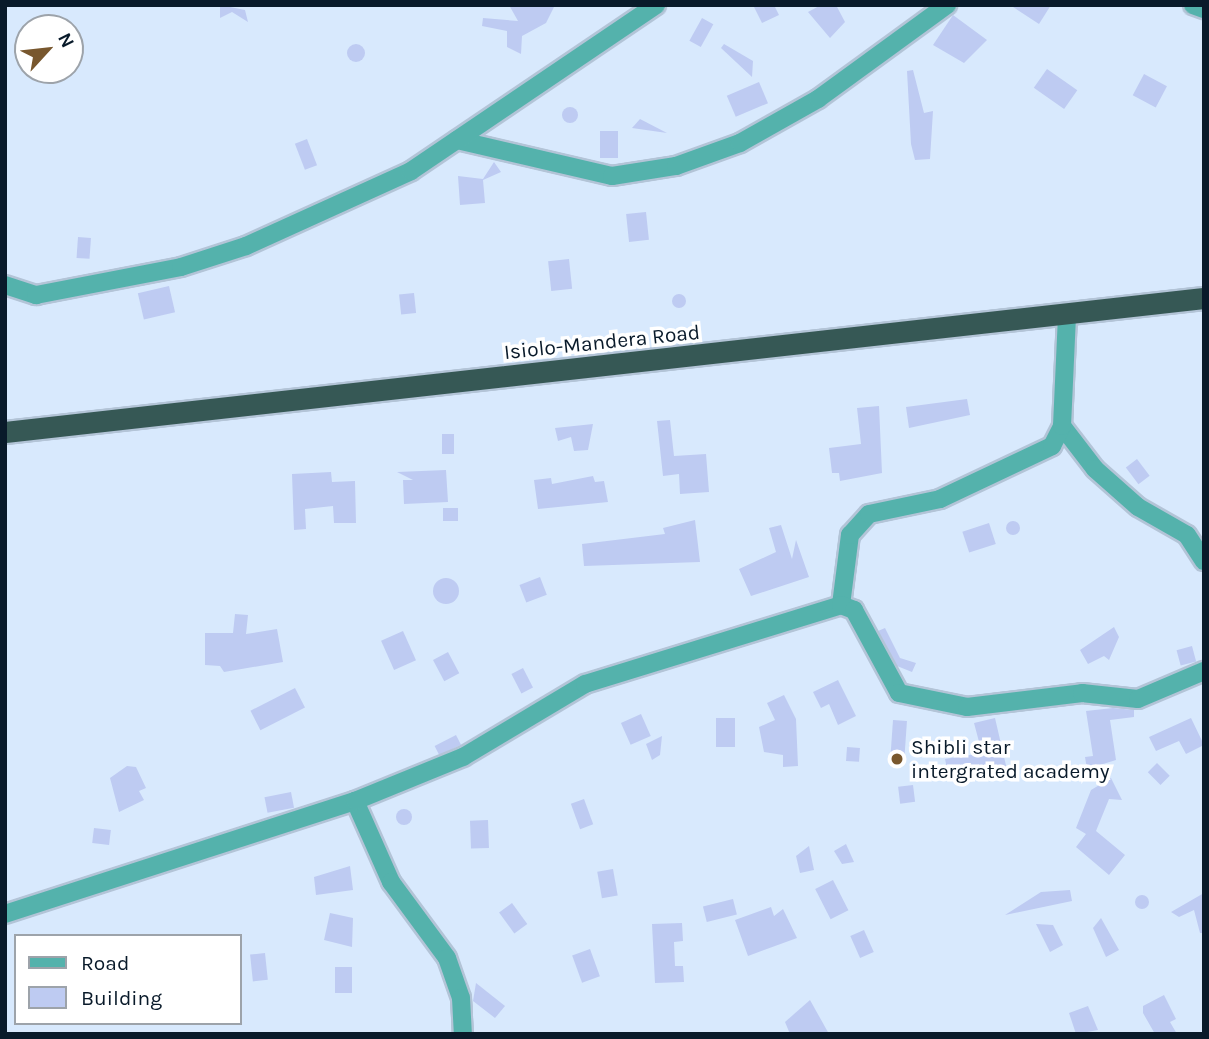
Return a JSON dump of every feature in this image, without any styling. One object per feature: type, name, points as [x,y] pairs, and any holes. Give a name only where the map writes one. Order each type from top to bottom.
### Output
[{"type":"highway","name":"Isiolo-Mandera Road","points":[[5,432],[1204,298]]},
{"type":"street","points":[[5,285],[36,295],[181,267],[246,246],[411,171],[656,5]]},
{"type":"street","points":[[457,140],[612,176],[676,166],[740,143],[818,100],[947,5]]},
{"type":"street","points":[[1193,5],[1204,9]]},
{"type":"street","points":[[841,605],[850,535],[869,514],[940,499],[1034,459],[1052,446],[1062,426],[1067,314]]},
{"type":"street","points":[[1062,426],[1095,469],[1138,507],[1187,535],[1204,561]]},
{"type":"street","points":[[5,914],[355,801],[463,757],[585,684],[841,605],[854,610],[899,693],[967,707],[1083,693],[1138,699],[1204,671]]},
{"type":"street","points":[[355,801],[391,882],[447,958],[461,998],[463,1034]]},
{"type":"building","points":[[220,5],[245,10],[248,22],[232,12],[220,18]]},
{"type":"building","points":[[509,5],[555,5],[546,23],[522,36],[521,54],[507,47],[507,31],[482,26],[483,18],[518,21]]},
{"type":"building","points":[[753,5],[774,5],[779,15],[762,23]]},
{"type":"building","points":[[821,5],[836,5],[845,22],[830,38],[808,12]]},
{"type":"building","points":[[1010,5],[1051,5],[1039,24]]},
{"type":"building","points":[[953,15],[987,40],[964,63],[933,45]]},
{"type":"building","points":[[702,18],[713,24],[701,47],[689,41]]},
{"type":"building","points":[[356,44],[362,47],[365,53],[362,59],[356,62],[350,59],[347,53],[350,47]]},
{"type":"building","points":[[724,44],[753,61],[752,77],[721,48]]},
{"type":"building","points":[[1047,69],[1077,90],[1064,109],[1034,88]]},
{"type":"building","points":[[913,70],[924,113],[933,111],[930,159],[915,160],[911,144],[907,71]]},
{"type":"building","points":[[1144,74],[1167,86],[1156,107],[1133,95]]},
{"type":"building","points":[[759,82],[768,103],[736,117],[727,96]]},
{"type":"building","points":[[567,107],[573,107],[578,115],[576,121],[567,123],[562,118],[562,112]]},
{"type":"building","points":[[640,119],[667,133],[632,128]]},
{"type":"building","points":[[600,131],[618,131],[618,158],[600,158]]},
{"type":"building","points":[[307,139],[317,165],[305,170],[295,144]]},
{"type":"building","points":[[494,162],[501,172],[483,180],[485,203],[460,205],[458,176],[483,179]]},
{"type":"building","points":[[646,212],[649,240],[629,242],[626,214]]},
{"type":"building","points":[[78,237],[91,238],[90,259],[77,258]]},
{"type":"building","points":[[569,259],[572,289],[551,291],[548,261]]},
{"type":"building","points":[[169,286],[175,312],[144,320],[138,293]]},
{"type":"building","points":[[414,293],[416,313],[401,314],[399,295]]},
{"type":"building","points":[[676,294],[682,294],[686,301],[682,308],[676,308],[672,304],[672,298]]},
{"type":"building","points":[[967,399],[970,415],[909,428],[906,407]]},
{"type":"building","points":[[879,406],[882,473],[840,481],[839,473],[832,473],[829,448],[861,444],[857,408]]},
{"type":"building","points":[[670,420],[674,456],[706,454],[709,492],[680,494],[679,474],[663,476],[657,421]]},
{"type":"building","points":[[593,424],[588,450],[574,451],[571,437],[558,441],[555,428]]},
{"type":"building","points":[[442,434],[454,434],[454,454],[442,454]]},
{"type":"building","points":[[1137,459],[1150,476],[1138,484],[1126,467]]},
{"type":"building","points":[[446,470],[448,502],[404,504],[403,480],[413,480],[397,472]]},
{"type":"building","points":[[331,472],[332,482],[355,481],[356,523],[334,523],[333,506],[305,509],[306,529],[294,530],[292,474]]},
{"type":"building","points":[[593,476],[595,482],[604,481],[608,502],[538,509],[534,480],[551,478],[552,484]]},
{"type":"building","points":[[443,508],[458,508],[458,521],[443,521]]},
{"type":"building","points":[[695,520],[700,562],[584,566],[582,544],[665,534],[663,528]]},
{"type":"building","points":[[1013,521],[1018,523],[1018,533],[1013,535],[1008,533],[1006,528],[1008,523]]},
{"type":"building","points":[[989,523],[996,544],[969,553],[962,532]]},
{"type":"building","points":[[781,525],[792,559],[796,540],[809,577],[751,596],[739,569],[776,552],[769,528]]},
{"type":"building","points":[[540,577],[547,595],[526,603],[519,585]]},
{"type":"building","points":[[446,578],[455,582],[459,591],[455,600],[446,604],[437,600],[433,591],[437,582]]},
{"type":"building","points":[[235,614],[248,615],[246,634],[277,629],[283,662],[224,672],[220,666],[205,665],[205,633],[233,633]]},
{"type":"building","points":[[1114,627],[1119,637],[1109,660],[1104,656],[1088,664],[1080,650]]},
{"type":"building","points":[[885,628],[900,658],[916,663],[912,672],[897,666],[878,631]]},
{"type":"building","points":[[403,631],[416,660],[394,670],[381,641]]},
{"type":"building","points":[[1192,646],[1196,661],[1181,666],[1177,650]]},
{"type":"building","points":[[448,652],[459,673],[444,681],[433,660]]},
{"type":"building","points":[[523,668],[533,688],[521,694],[511,674]]},
{"type":"building","points":[[838,680],[856,716],[838,725],[829,704],[821,708],[813,692]]},
{"type":"building","points":[[295,688],[305,708],[260,730],[250,711]]},
{"type":"building","points":[[784,695],[796,719],[798,766],[783,767],[783,755],[764,752],[759,727],[775,720],[767,703]]},
{"type":"building","points":[[1113,708],[1134,710],[1134,717],[1110,720],[1116,760],[1087,769],[1085,757],[1093,756],[1086,711]]},
{"type":"building","points":[[641,714],[651,736],[631,745],[621,723]]},
{"type":"building","points":[[716,718],[735,718],[735,747],[716,747]]},
{"type":"building","points":[[995,718],[1008,774],[988,779],[985,767],[948,773],[945,759],[982,753],[974,723]]},
{"type":"building","points":[[1191,718],[1204,745],[1186,754],[1179,741],[1156,751],[1149,737]]},
{"type":"building","points":[[893,720],[907,721],[904,758],[890,757]]},
{"type":"building","points":[[456,735],[461,745],[440,756],[435,746]]},
{"type":"building","points":[[662,736],[660,755],[652,760],[646,744]]},
{"type":"building","points":[[847,747],[860,748],[859,762],[846,761]]},
{"type":"building","points":[[1157,763],[1170,776],[1161,785],[1148,772]]},
{"type":"building","points":[[127,766],[136,767],[146,788],[139,791],[144,800],[119,812],[110,778]]},
{"type":"building","points":[[1111,778],[1122,800],[1109,799],[1096,831],[1125,855],[1109,875],[1076,847],[1086,834],[1076,828],[1091,790]]},
{"type":"building","points":[[913,785],[915,802],[900,804],[898,787]]},
{"type":"building","points":[[291,792],[294,808],[268,813],[264,797]]},
{"type":"building","points":[[584,799],[593,824],[580,829],[571,804]]},
{"type":"building","points":[[404,809],[412,817],[404,825],[396,817]]},
{"type":"building","points":[[488,820],[489,848],[471,849],[470,821]]},
{"type":"building","points":[[94,828],[111,830],[109,845],[92,843]]},
{"type":"building","points":[[846,844],[854,862],[842,864],[834,851]]},
{"type":"building","points":[[809,846],[814,870],[800,873],[796,856]]},
{"type":"building","points":[[350,866],[353,890],[316,895],[314,877]]},
{"type":"building","points":[[613,869],[618,896],[602,898],[597,872]]},
{"type":"building","points":[[833,880],[848,910],[831,919],[815,889]]},
{"type":"building","points":[[1070,890],[1072,901],[1005,915],[1041,892]]},
{"type":"building","points":[[1204,893],[1204,933],[1200,933],[1194,910],[1179,917],[1171,912]]},
{"type":"building","points":[[1139,895],[1145,895],[1149,902],[1145,909],[1139,909],[1135,905],[1135,899]]},
{"type":"building","points":[[733,899],[737,915],[707,922],[703,906]]},
{"type":"building","points":[[512,903],[527,924],[514,933],[499,912]]},
{"type":"building","points":[[771,907],[774,916],[783,909],[797,938],[748,956],[735,920]]},
{"type":"building","points":[[330,913],[353,918],[352,947],[324,940]]},
{"type":"building","points":[[1101,918],[1119,950],[1106,957],[1093,928]]},
{"type":"building","points":[[682,923],[683,941],[674,942],[675,966],[683,966],[684,982],[655,983],[652,924]]},
{"type":"building","points":[[1036,924],[1053,925],[1063,945],[1050,952]]},
{"type":"building","points":[[864,930],[874,952],[860,958],[850,936]]},
{"type":"building","points":[[590,949],[600,976],[582,983],[572,955]]},
{"type":"building","points":[[265,953],[268,980],[253,981],[250,955]]},
{"type":"building","points":[[335,967],[352,967],[352,993],[335,993]]},
{"type":"building","points":[[476,983],[505,1006],[495,1018],[473,1001]]},
{"type":"building","points":[[1164,995],[1176,1019],[1170,1022],[1177,1034],[1155,1034],[1143,1013],[1143,1006]]},
{"type":"building","points":[[810,1000],[829,1034],[790,1034],[785,1022]]},
{"type":"building","points":[[1088,1006],[1098,1030],[1076,1034],[1069,1013]]},
{"type":"place","name":"Shibli star intergrated academy","points":[[897,759]]}]
